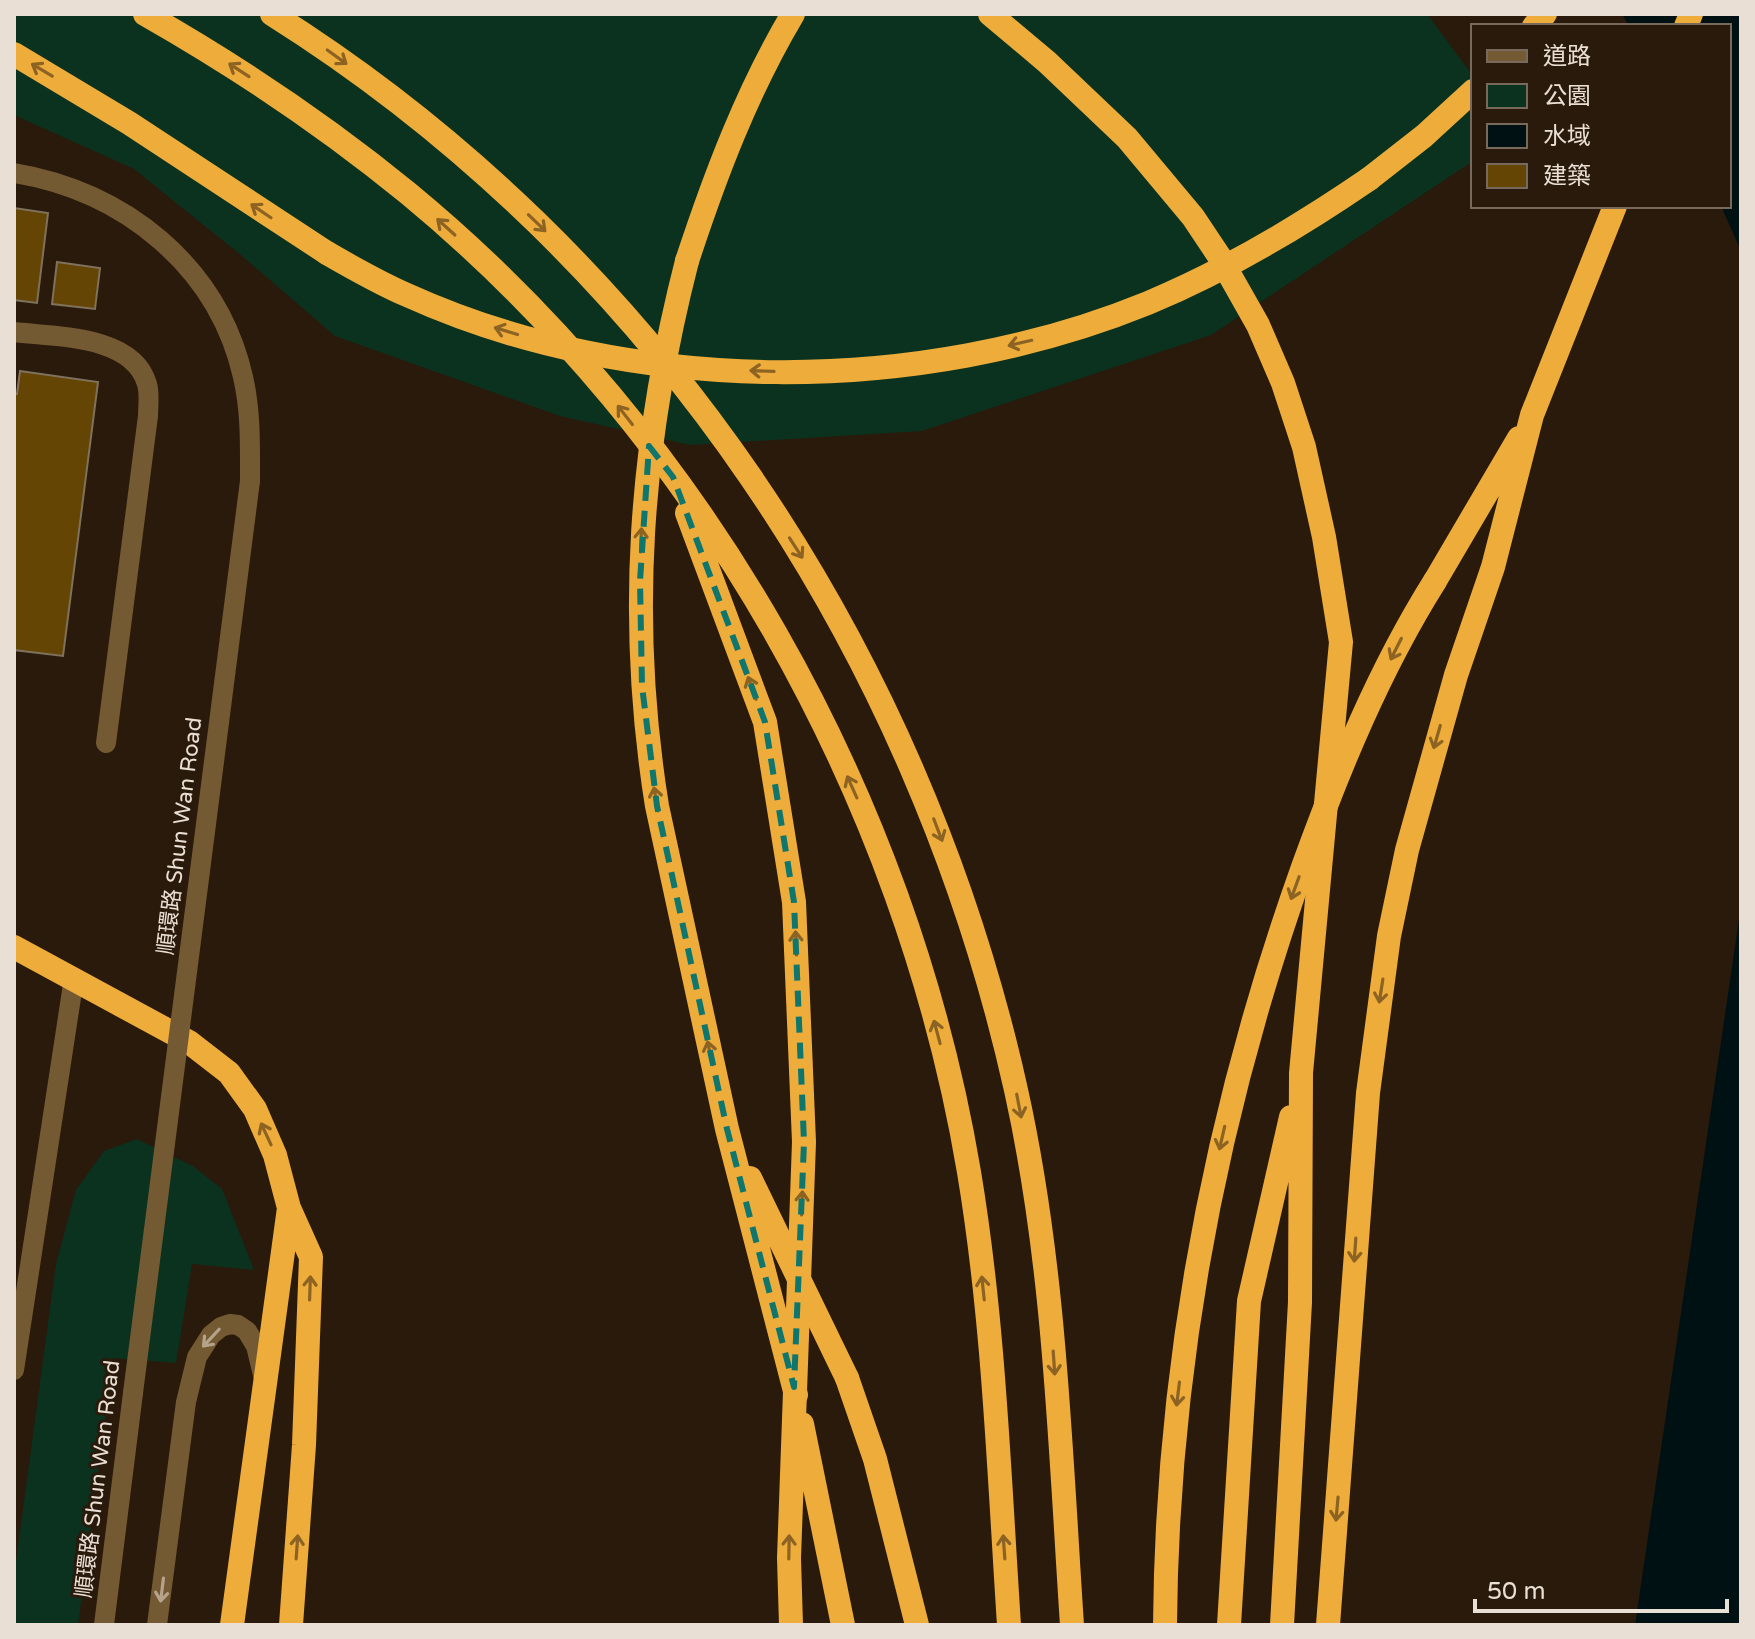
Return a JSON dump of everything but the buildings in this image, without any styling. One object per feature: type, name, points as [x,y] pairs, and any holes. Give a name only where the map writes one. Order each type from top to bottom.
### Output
[{"type":"highway","points":[[145,14],[270,90],[410,195],[524,301],[604,389],[673,477],[762,611],[805,687],[869,825],[927,993],[951,1083],[969,1172],[981,1261],[992,1369],[1009,1625]]},
{"type":"highway","points":[[272,14],[341,60],[431,128],[486,175],[542,228],[652,348],[707,416],[815,577],[896,728],[949,857],[979,947],[1017,1093],[1046,1271],[1072,1625]]},
{"type":"highway","points":[[793,14],[727,147],[687,261],[660,380],[649,446],[642,516],[640,637],[649,754],[657,806],[727,1129],[796,1395],[843,1625]]},
{"type":"highway","points":[[990,14],[1047,62],[1127,138],[1193,217],[1258,325],[1283,383],[1304,447],[1324,537],[1341,642],[1301,1073],[1300,1302],[1282,1625]]},
{"type":"highway","points":[[14,54],[129,123],[301,237],[406,295],[487,325],[582,351],[673,366],[775,372],[867,368],[953,356],[1047,336],[1147,303],[1253,253],[1309,220],[1413,144],[1471,93]]},
{"type":"highway","points":[[1328,1625],[1362,1151],[1389,936],[1430,763],[1493,567],[1532,415],[1614,208]]},
{"type":"highway","points":[[1165,1625],[1170,1476],[1187,1321],[1221,1143],[1262,988],[1317,828],[1370,701],[1416,611],[1532,415]]},
{"type":"highway","points":[[673,477],[765,722],[794,902],[804,1142],[789,1558],[791,1625]]},
{"type":"highway","points":[[14,947],[189,1042],[229,1073],[255,1109],[275,1155],[289,1208],[311,1257],[304,1445],[291,1625]]},
{"type":"highway","points":[[14,963],[47,963]]},
{"type":"highway","points":[[1229,1625],[1249,1301],[1301,1073]]},
{"type":"highway","points":[[727,1129],[847,1378],[875,1459],[917,1625]]},
{"type":"highway","points":[[232,1625],[289,1208]]},
{"type":"lane","name":"順環路 Shun Wan Road","points":[[14,173],[69,187],[103,200],[138,221],[187,264],[221,315],[239,361],[248,405],[250,481],[104,1625]]},
{"type":"lane","points":[[14,332],[107,345],[129,357],[138,366],[148,387],[148,416],[106,743]]},
{"type":"lane","points":[[14,1370],[74,978]]},
{"type":"lane","points":[[157,1625],[186,1402],[197,1357],[211,1335],[230,1324],[247,1331],[256,1346],[264,1390]]},
{"type":"highlighted area","points":[[649,446],[673,477],[765,722],[794,902],[804,1142],[794,1387],[727,1129],[657,806],[642,686],[640,581]]},
{"type":"green space","points":[[14,14],[1427,14],[1471,73],[1471,162],[1211,335],[922,431],[690,445],[560,416],[335,336],[134,169],[14,115]]},
{"type":"green space","points":[[137,1139],[193,1166],[222,1189],[254,1270],[192,1264],[176,1363],[113,1358],[78,1625],[14,1625],[14,1576],[56,1264],[76,1190],[104,1151]]},
{"type":"water","points":[[1622,14],[1741,14],[1741,251],[1722,208],[1731,208],[1731,24],[1628,24]]},
{"type":"water","points":[[1741,906],[1741,1625],[1635,1625]]}]
